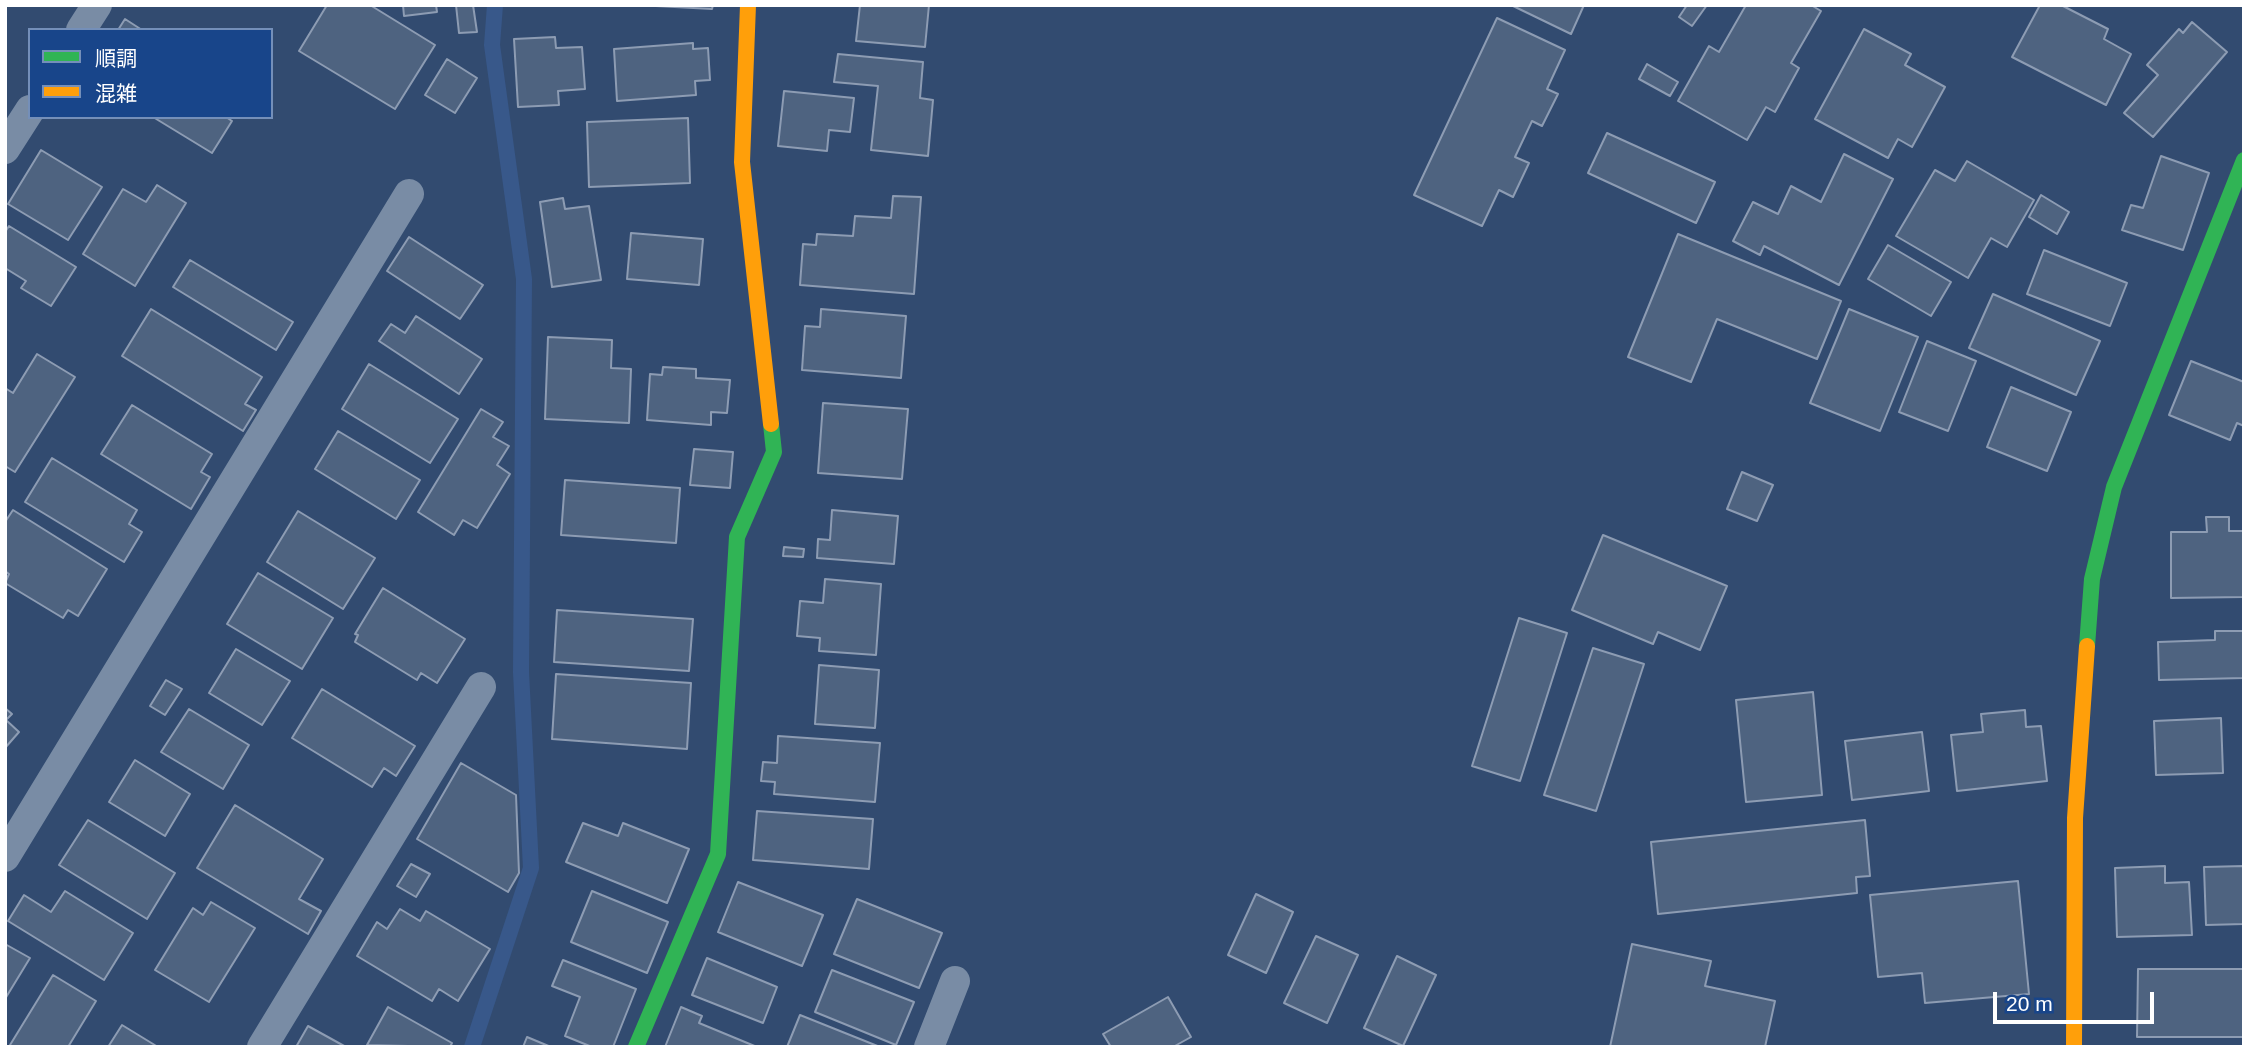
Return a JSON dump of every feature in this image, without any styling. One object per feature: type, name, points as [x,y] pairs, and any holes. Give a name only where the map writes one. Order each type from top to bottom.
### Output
[{"type":"street","points":[[636,1047],[718,854],[737,537],[774,452],[742,162],[748,5]]},
{"type":"street","points":[[2074,1047],[2075,818],[2092,579],[2115,487],[2244,160]]},
{"type":"lane","points":[[82,28],[97,5]]},
{"type":"lane","points":[[5,149],[28,113]]},
{"type":"lane","points":[[5,857],[409,194]]},
{"type":"lane","points":[[262,1047],[481,687]]},
{"type":"lane","points":[[929,1047],[956,981]]},
{"type":"building","points":[[327,5],[370,5],[435,45],[395,109],[299,51]]},
{"type":"building","points":[[403,5],[436,5],[437,12],[404,16]]},
{"type":"building","points":[[456,5],[473,5],[477,32],[459,33]]},
{"type":"building","points":[[637,5],[713,5],[712,9]]},
{"type":"building","points":[[860,5],[929,5],[925,47],[856,41]]},
{"type":"building","points":[[1511,5],[1584,5],[1571,34]]},
{"type":"building","points":[[1687,5],[1707,5],[1692,26],[1679,17]]},
{"type":"building","points":[[1746,5],[1811,5],[1821,11],[1791,63],[1799,68],[1775,112],[1766,107],[1747,140],[1678,101],[1709,46],[1719,52]]},
{"type":"building","points":[[2040,5],[2061,5],[2108,29],[2104,39],[2131,54],[2106,105],[2012,57]]},
{"type":"building","points":[[1497,18],[1565,50],[1547,89],[1558,94],[1542,126],[1532,121],[1515,157],[1529,163],[1513,197],[1499,190],[1482,226],[1414,195]]},
{"type":"building","points":[[125,19],[139,28],[119,28]]},
{"type":"building","points":[[2192,22],[2227,52],[2153,137],[2124,113],[2158,75],[2147,65],[2179,29],[2183,33]]},
{"type":"building","points":[[1864,29],[1911,54],[1905,65],[1945,87],[1912,147],[1898,139],[1888,158],[1815,119]]},
{"type":"building","points":[[555,37],[556,48],[582,47],[585,89],[558,91],[559,105],[518,107],[514,39]]},
{"type":"building","points":[[693,43],[693,49],[708,48],[710,80],[695,81],[696,95],[617,101],[614,49]]},
{"type":"building","points":[[838,54],[923,62],[920,98],[933,100],[928,156],[871,150],[878,86],[834,82]]},
{"type":"building","points":[[447,59],[477,78],[455,113],[425,95]]},
{"type":"building","points":[[1647,64],[1678,82],[1670,96],[1639,79]]},
{"type":"building","points":[[784,91],[854,98],[850,132],[829,130],[827,151],[778,146]]},
{"type":"building","points":[[688,118],[690,183],[589,187],[587,122]]},
{"type":"building","points":[[156,119],[229,119],[232,121],[212,153]]},
{"type":"building","points":[[1607,133],[1715,182],[1696,223],[1588,173]]},
{"type":"building","points":[[41,150],[102,187],[68,240],[8,204]]},
{"type":"building","points":[[1844,154],[1893,179],[1839,285],[1764,246],[1760,255],[1733,241],[1753,202],[1778,214],[1791,186],[1821,202]]},
{"type":"building","points":[[2161,156],[2209,173],[2183,250],[2122,230],[2131,205],[2143,208]]},
{"type":"building","points":[[1967,161],[2034,200],[2007,247],[1991,238],[1968,278],[1896,236],[1935,170],[1955,181]]},
{"type":"building","points":[[157,185],[186,203],[135,286],[83,254],[123,189],[146,202]]},
{"type":"building","points":[[2041,195],[2069,212],[2057,234],[2029,217]]},
{"type":"building","points":[[893,196],[921,197],[914,294],[800,285],[803,244],[816,245],[817,234],[853,236],[855,216],[891,218]]},
{"type":"building","points":[[563,198],[565,209],[589,206],[601,280],[552,287],[540,202]]},
{"type":"building","points":[[9,226],[76,267],[51,306],[21,288],[26,281],[5,268],[5,232]]},
{"type":"building","points":[[631,233],[703,239],[699,285],[627,279]]},
{"type":"building","points":[[1678,234],[1841,301],[1817,359],[1717,319],[1691,382],[1628,357]]},
{"type":"building","points":[[409,237],[483,285],[460,319],[387,271]]},
{"type":"building","points":[[1888,245],[1951,282],[1931,316],[1868,279]]},
{"type":"building","points":[[2044,250],[2127,283],[2110,326],[2027,294]]},
{"type":"building","points":[[190,260],[293,322],[276,350],[173,287]]},
{"type":"building","points":[[1993,294],[2100,341],[2076,395],[1969,348]]},
{"type":"building","points":[[151,309],[262,377],[245,404],[256,410],[243,431],[122,356]]},
{"type":"building","points":[[821,309],[906,316],[901,378],[802,370],[805,326],[820,327]]},
{"type":"building","points":[[1849,309],[1918,337],[1880,431],[1810,403]]},
{"type":"building","points":[[416,316],[482,359],[459,394],[379,341],[391,324],[405,333]]},
{"type":"building","points":[[548,337],[612,340],[611,368],[631,369],[629,423],[545,419]]},
{"type":"building","points":[[1927,341],[1976,361],[1948,431],[1899,412]]},
{"type":"building","points":[[37,354],[75,377],[15,472],[5,466],[5,388],[13,393]]},
{"type":"building","points":[[2191,361],[2244,382],[2244,426],[2237,423],[2230,440],[2169,415]]},
{"type":"building","points":[[369,364],[458,419],[430,463],[342,409]]},
{"type":"building","points":[[663,367],[696,369],[696,378],[730,380],[727,413],[711,412],[711,425],[647,420],[650,374],[662,375]]},
{"type":"building","points":[[2011,387],[2071,412],[2047,471],[1987,447]]},
{"type":"building","points":[[823,403],[908,409],[902,479],[818,473]]},
{"type":"building","points":[[132,405],[212,454],[201,472],[210,477],[191,509],[101,454]]},
{"type":"building","points":[[481,409],[503,422],[493,437],[509,446],[497,465],[510,474],[477,528],[463,520],[454,535],[418,512]]},
{"type":"building","points":[[338,431],[420,480],[396,519],[315,469]]},
{"type":"building","points":[[694,449],[733,452],[730,488],[690,485]]},
{"type":"building","points":[[52,458],[137,510],[129,524],[142,532],[124,562],[25,502]]},
{"type":"building","points":[[1742,472],[1773,485],[1757,521],[1727,509]]},
{"type":"building","points":[[565,480],[680,488],[676,543],[561,535]]},
{"type":"building","points":[[13,510],[107,569],[78,616],[68,610],[63,618],[5,583],[9,574],[5,571],[5,522]]},
{"type":"building","points":[[832,510],[898,516],[894,564],[817,558],[818,539],[830,540]]},
{"type":"building","points":[[298,511],[375,558],[343,609],[267,562]]},
{"type":"building","points":[[2206,517],[2229,517],[2229,531],[2244,531],[2244,597],[2171,598],[2171,532],[2207,532]]},
{"type":"building","points":[[1603,535],[1727,586],[1700,650],[1658,632],[1653,644],[1572,610]]},
{"type":"building","points":[[784,547],[804,549],[803,557],[783,556]]},
{"type":"building","points":[[258,573],[333,618],[302,669],[227,624]]},
{"type":"building","points":[[825,579],[881,584],[876,655],[819,651],[820,638],[797,636],[800,601],[823,603]]},
{"type":"building","points":[[383,588],[465,639],[437,683],[421,673],[417,680],[355,642],[358,635],[355,634]]},
{"type":"building","points":[[557,610],[693,619],[689,671],[554,662]]},
{"type":"building","points":[[1519,618],[1567,633],[1520,781],[1472,766]]},
{"type":"building","points":[[2215,631],[2244,631],[2244,678],[2159,680],[2158,642],[2215,640]]},
{"type":"building","points":[[1593,648],[1644,664],[1596,811],[1544,795]]},
{"type":"building","points":[[236,649],[290,681],[262,725],[209,693]]},
{"type":"building","points":[[819,665],[879,670],[875,728],[815,724]]},
{"type":"building","points":[[556,674],[691,683],[687,749],[552,739]]},
{"type":"building","points":[[166,680],[182,689],[165,715],[150,706]]},
{"type":"building","points":[[322,689],[415,746],[396,776],[384,768],[372,787],[292,738]]},
{"type":"building","points":[[1813,692],[1822,795],[1746,802],[1736,700]]},
{"type":"building","points":[[5,708],[12,714],[6,720],[19,732],[5,748]]},
{"type":"building","points":[[189,709],[249,745],[223,789],[161,752]]},
{"type":"building","points":[[2025,710],[2026,727],[2041,726],[2047,781],[1957,791],[1951,735],[1983,732],[1981,714]]},
{"type":"building","points":[[2221,718],[2223,773],[2156,775],[2154,721]]},
{"type":"building","points":[[1922,732],[1929,791],[1852,800],[1845,741]]},
{"type":"building","points":[[778,736],[880,743],[875,802],[774,794],[775,782],[761,781],[763,762],[777,763]]},
{"type":"building","points":[[135,760],[190,794],[165,836],[109,802]]},
{"type":"building","points":[[461,763],[516,795],[519,873],[508,892],[417,839]]},
{"type":"building","points":[[235,805],[323,859],[299,899],[321,911],[308,934],[197,868]]},
{"type":"building","points":[[757,811],[873,819],[869,869],[753,860]]},
{"type":"building","points":[[88,820],[175,873],[147,919],[59,865]]},
{"type":"building","points":[[1865,820],[1870,876],[1856,877],[1857,893],[1658,914],[1651,842]]},
{"type":"building","points":[[583,823],[618,836],[623,823],[689,849],[667,903],[566,862]]},
{"type":"building","points":[[411,864],[430,874],[416,897],[397,886]]},
{"type":"building","points":[[2165,866],[2165,883],[2189,882],[2192,935],[2117,937],[2115,868]]},
{"type":"building","points":[[2244,866],[2244,924],[2206,925],[2204,867]]},
{"type":"building","points":[[2018,881],[2029,994],[1925,1003],[1922,973],[1878,977],[1870,895]]},
{"type":"building","points":[[738,882],[823,915],[802,966],[718,932]]},
{"type":"building","points":[[65,891],[133,933],[104,980],[8,921],[24,895],[51,912]]},
{"type":"building","points":[[592,891],[668,922],[647,973],[571,942]]},
{"type":"building","points":[[1256,894],[1293,912],[1266,973],[1228,955]]},
{"type":"building","points":[[857,899],[942,933],[919,988],[834,954]]},
{"type":"building","points":[[211,902],[255,928],[209,1002],[155,970],[193,908],[203,915]]},
{"type":"building","points":[[400,909],[420,921],[426,911],[490,949],[458,1001],[439,989],[432,1001],[357,956],[377,922],[387,929]]},
{"type":"building","points":[[1316,936],[1358,955],[1327,1023],[1284,1003]]},
{"type":"building","points":[[5,944],[30,958],[5,999]]},
{"type":"building","points":[[1632,944],[1711,961],[1705,986],[1775,1001],[1765,1047],[1610,1047]]},
{"type":"building","points":[[1397,956],[1436,975],[1403,1046],[1364,1028]]},
{"type":"building","points":[[707,958],[777,987],[763,1023],[692,995]]},
{"type":"building","points":[[563,960],[636,989],[613,1047],[592,1047],[565,1036],[580,997],[552,986]]},
{"type":"building","points":[[2138,969],[2244,969],[2244,1037],[2137,1037]]},
{"type":"building","points":[[832,970],[914,1002],[896,1045],[815,1012]]},
{"type":"building","points":[[53,975],[96,1001],[68,1047],[13,1047],[10,1045]]},
{"type":"building","points":[[1168,997],[1191,1037],[1173,1047],[1111,1047],[1103,1034]]},
{"type":"building","points":[[388,1007],[452,1043],[450,1047],[367,1045]]},
{"type":"building","points":[[681,1007],[702,1016],[699,1023],[757,1047],[665,1047]]},
{"type":"building","points":[[800,1015],[880,1047],[787,1047]]},
{"type":"building","points":[[122,1025],[158,1047],[108,1047]]},
{"type":"building","points":[[308,1026],[346,1047],[296,1047]]},
{"type":"building","points":[[527,1037],[551,1047],[523,1047]]},
{"type":"waterway","points":[[472,1047],[531,868],[521,672],[524,279],[492,45],[495,5]]},
{"type":"traffic: fast","points":[[2087,646],[2092,579],[2114,487],[2244,160]]},
{"type":"traffic: fast","points":[[636,1047],[718,854],[737,537],[774,452],[771,424]]},
{"type":"traffic: slow","points":[[748,5],[742,162],[771,424]]},
{"type":"traffic: slow","points":[[2074,1047],[2075,818],[2087,646]]}]
